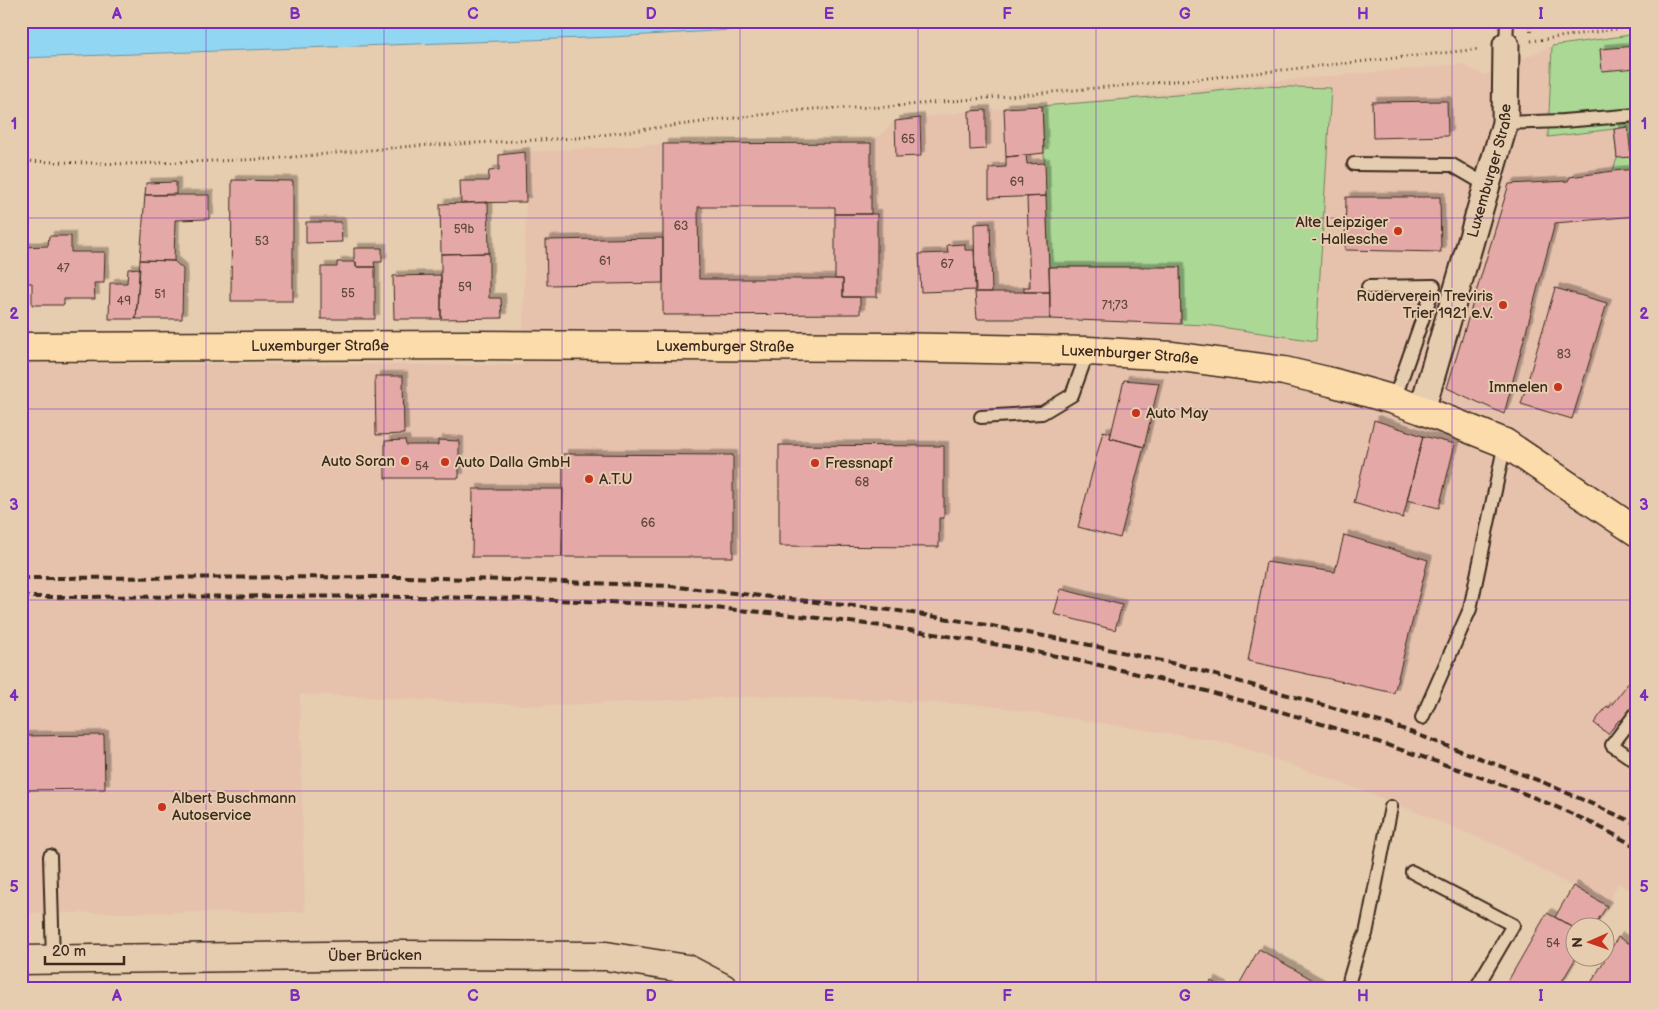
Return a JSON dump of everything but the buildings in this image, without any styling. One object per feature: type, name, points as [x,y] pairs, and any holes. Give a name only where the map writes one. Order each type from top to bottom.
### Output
[{"type":"main road","name":"Luxemburger Straße","points":[[21,347],[891,347],[1088,351],[1173,356],[1284,371],[1331,382],[1422,410],[1505,443],[1637,532]]},
{"type":"street","name":"Luxemburger Straße","points":[[1422,410],[1505,124],[1506,33]]},
{"type":"street","name":"Über Brücken","points":[[21,960],[393,955],[606,956],[687,969],[723,988]]},
{"type":"lane","points":[[1505,124],[1637,115]]},
{"type":"lane","points":[[1354,164],[1452,165],[1488,186]]},
{"type":"lane","points":[[1368,287],[1434,286],[1394,400]]},
{"type":"lane","points":[[981,417],[1042,413],[1064,400],[1072,395],[1088,351]]},
{"type":"lane","points":[[1422,718],[1470,610],[1505,443]]},
{"type":"lane","points":[[1637,712],[1612,745],[1637,762]]},
{"type":"lane","points":[[1347,988],[1359,947],[1366,934],[1391,807]]},
{"type":"lane","points":[[50,856],[53,960]]},
{"type":"lane","points":[[1412,872],[1513,925],[1476,988]]},
{"type":"path","points":[[1529,21],[1531,41]]},
{"type":"path","points":[[21,161],[127,164],[271,159],[413,146],[578,138],[804,110],[895,106],[1207,78],[1461,52],[1506,33],[1531,41],[1637,26]]},
{"type":"shaded area","points":[[1552,46],[1549,137],[1614,129],[1617,158],[1637,169],[1637,895],[1618,883],[1607,906],[1496,845],[1374,795],[1229,743],[983,705],[767,696],[543,706],[300,694],[305,912],[21,913],[21,363],[522,365],[526,202],[525,152],[663,144],[871,143],[895,121],[969,111],[1042,106],[1263,82],[1463,64],[1483,75]]},
{"type":"green space","points":[[1637,34],[1637,169],[1613,171],[1617,158],[1614,129],[1548,137],[1552,46]]},
{"type":"green space","points":[[1259,86],[1331,88],[1316,341],[1207,325],[1181,324],[1180,267],[1049,267],[1042,106],[1201,93]]},
{"type":"water","points":[[21,21],[882,21],[612,37],[21,58]]},
{"type":"railway","points":[[21,578],[407,577],[538,581],[669,586],[899,611],[987,625],[1180,665],[1327,706],[1400,728],[1545,783],[1637,824]]},
{"type":"railway","points":[[21,597],[345,596],[587,601],[758,612],[937,634],[1115,669],[1203,690],[1289,714],[1375,741],[1508,787],[1560,808],[1637,847]]},
{"type":"place","name":"Alte Leipziger - Hallesche","points":[[1398,231]]},
{"type":"place","name":"Ruderverein Treviris Trier 1921 e.V.","points":[[1503,305]]},
{"type":"place","name":"Immelen","points":[[1558,387]]},
{"type":"place","name":"Auto May","points":[[1136,413]]},
{"type":"place","name":"Auto Soran","points":[[405,461]]},
{"type":"place","name":"Auto Dalla GmbH","points":[[445,462]]},
{"type":"place","name":"Fressnapf","points":[[815,463]]},
{"type":"place","name":"A.T.U","points":[[589,479]]},
{"type":"place","name":"Albert Buschmann Autoservice","points":[[162,807]]}]
